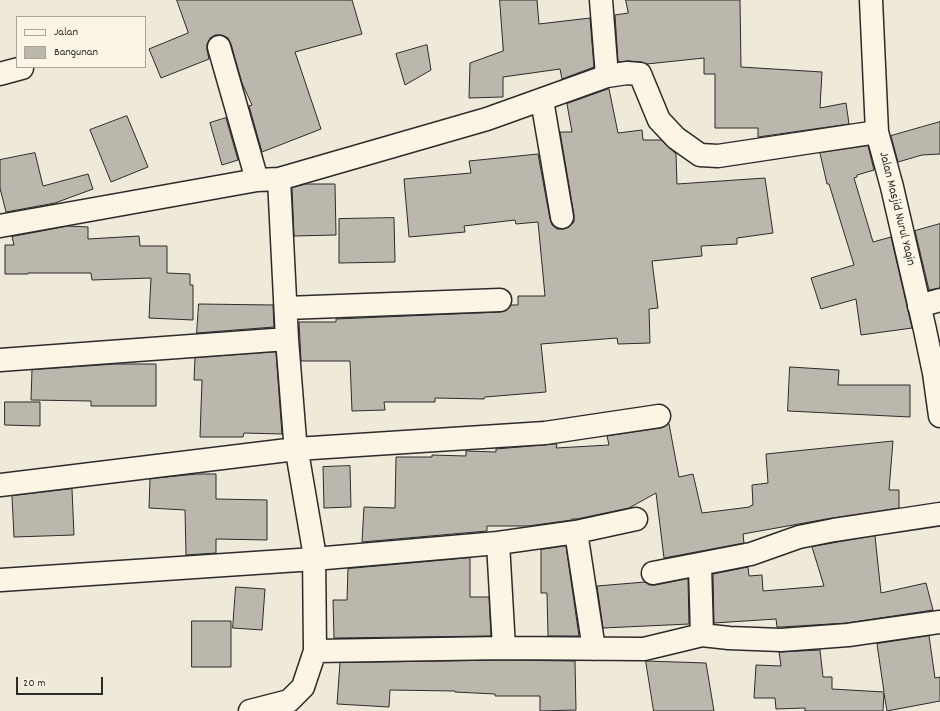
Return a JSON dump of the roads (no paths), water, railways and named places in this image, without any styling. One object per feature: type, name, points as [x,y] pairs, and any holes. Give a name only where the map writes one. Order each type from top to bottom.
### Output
[{"type":"street","points":[[601,0],[607,76]]},
{"type":"street","name":"Jalan Masjid Nurul Yaqin","points":[[872,0],[877,132],[892,187],[919,306],[937,373],[940,416]]},
{"type":"street","points":[[219,47],[257,180]]},
{"type":"street","points":[[0,74],[22,68]]},
{"type":"street","points":[[0,226],[257,180],[279,179],[487,119],[607,76],[627,73],[640,74],[659,120],[676,138],[700,155],[718,156],[877,132]]},
{"type":"street","points":[[542,100],[562,217]]},
{"type":"street","points":[[250,711],[289,701],[302,687],[315,651],[314,551],[296,449],[287,339],[279,179]]},
{"type":"street","points":[[286,308],[500,300]]},
{"type":"street","points":[[919,306],[940,300]]},
{"type":"street","points":[[0,360],[287,339]]},
{"type":"street","points":[[0,485],[296,449],[545,433],[659,416]]},
{"type":"street","points":[[653,574],[751,554],[799,537],[834,530],[940,514]]},
{"type":"street","points":[[1,580],[314,560],[498,542],[576,532],[636,519]]},
{"type":"street","points":[[576,532],[594,649]]},
{"type":"street","points":[[498,542],[504,648]]},
{"type":"street","points":[[700,565],[702,635]]},
{"type":"street","points":[[315,651],[504,648],[644,649],[702,635],[729,638],[780,640],[848,635],[940,622]]}]
